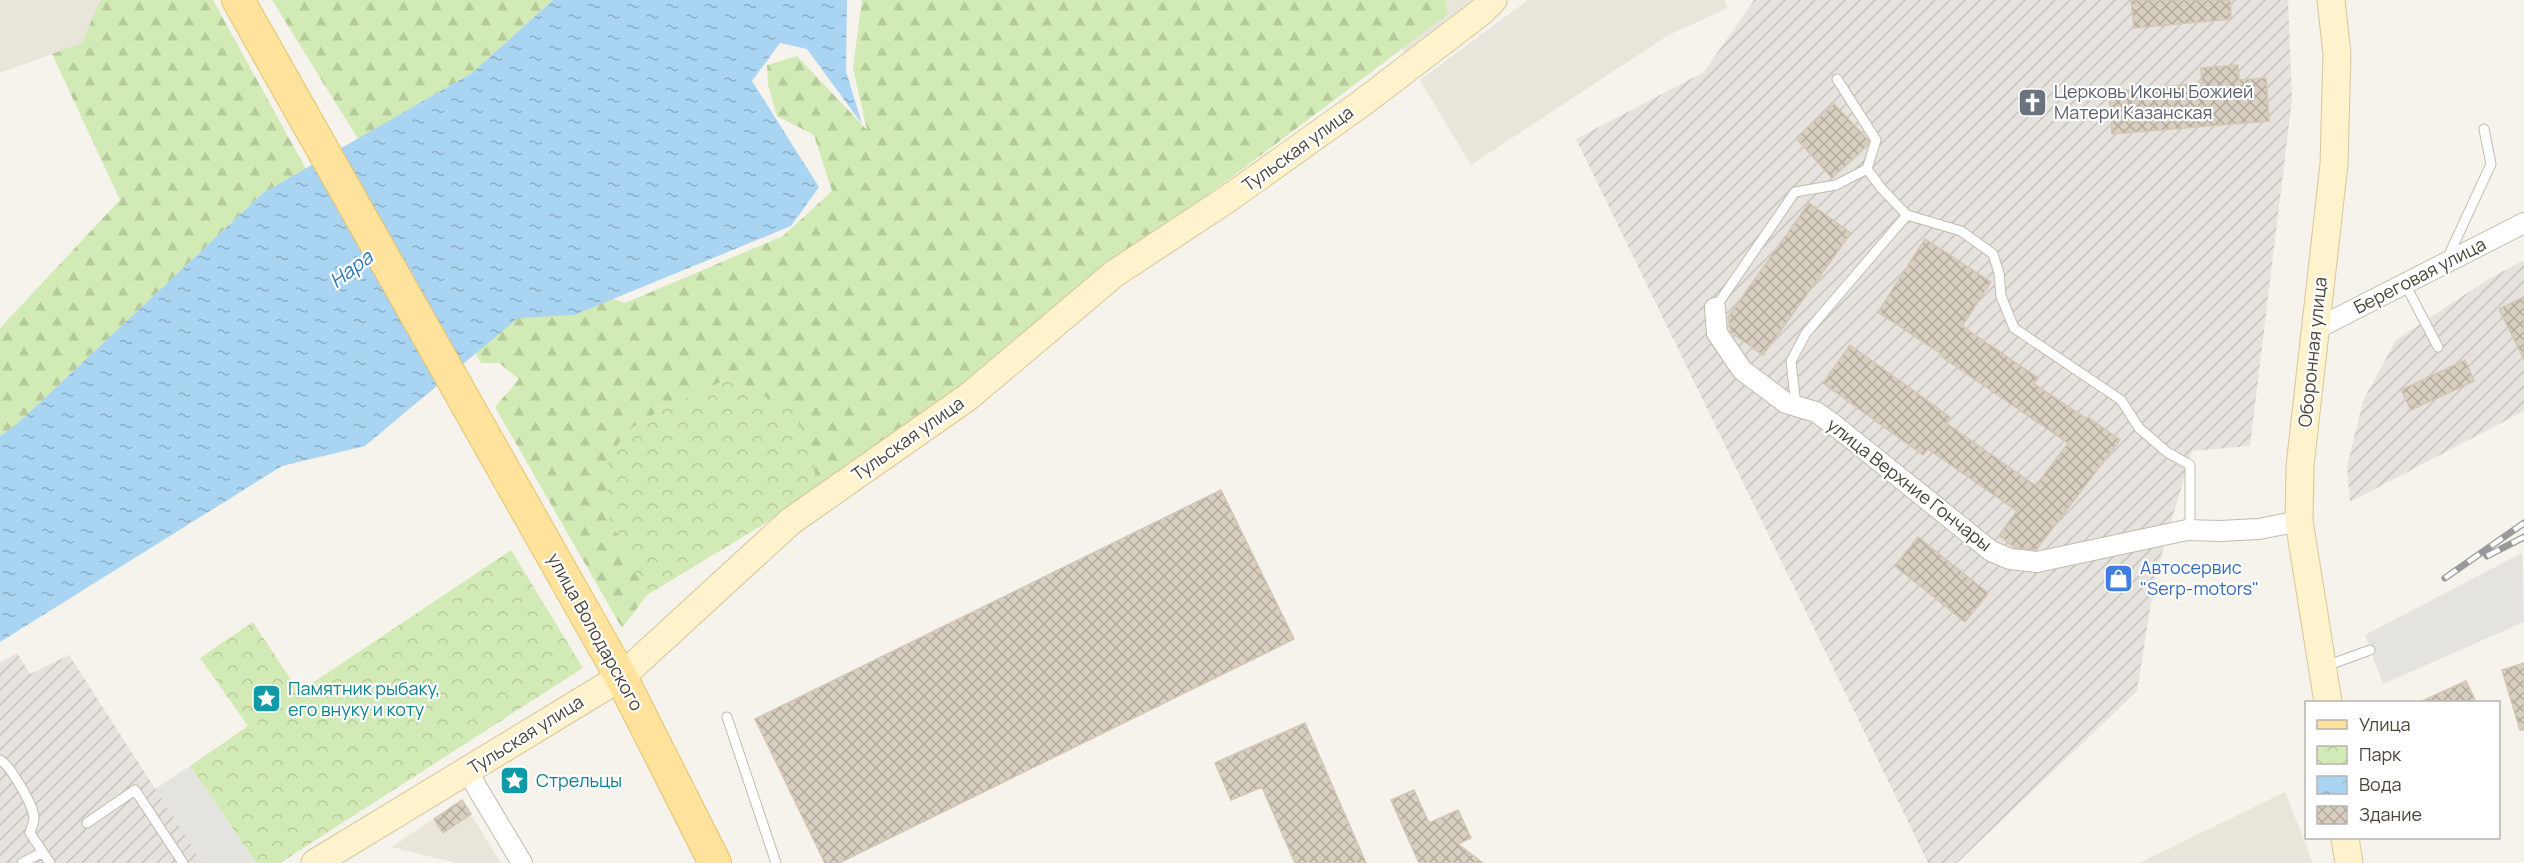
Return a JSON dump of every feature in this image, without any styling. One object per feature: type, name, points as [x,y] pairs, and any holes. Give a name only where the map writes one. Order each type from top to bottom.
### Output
[{"type":"main road","name":"улица Володарского","points":[[238,0],[621,677],[715,863]]},
{"type":"street","name":"Тульская улица","points":[[315,863],[621,677],[790,521],[968,397],[1114,274],[1229,198],[1352,110],[1481,12],[1493,0]]},
{"type":"street","name":"Оборонная улица","points":[[2328,701],[2299,521],[2300,466],[2334,164],[2337,54],[2331,0]]},
{"type":"street","name":"Береговая улица","points":[[2316,329],[2524,224]]},
{"type":"street","name":"улица Верхние Гончары","points":[[1715,308],[1717,333],[1742,370],[1786,403],[1816,412],[1991,551],[2010,559],[2037,562],[2190,530],[2259,529],[2299,521]]},
{"type":"street","points":[[467,771],[522,863]]},
{"type":"street","points":[[2345,839],[2349,863]]},
{"type":"lane","points":[[1715,308],[1795,192],[1836,185],[1867,169],[1876,140],[1837,79]]},
{"type":"lane","points":[[2444,264],[2491,164],[2484,129]]},
{"type":"lane","points":[[1867,169],[1882,189],[1907,215],[1960,231],[1993,254],[1999,273],[2001,296],[2014,328],[2121,400],[2139,428],[2168,452],[2190,465],[2190,530]]},
{"type":"lane","points":[[1796,406],[1791,361],[1806,333],[1907,215]]},
{"type":"lane","points":[[2405,284],[2438,347]]},
{"type":"lane","points":[[2324,667],[2370,650]]},
{"type":"lane","points":[[727,717],[776,863]]},
{"type":"lane","points":[[0,760],[7,764],[26,797],[34,817],[30,833],[50,863]]},
{"type":"lane","points":[[87,823],[135,790],[183,863]]},
{"type":"lane","points":[[22,863],[43,852]]},
{"type":"shaded area","points":[[0,0],[100,0],[82,43],[0,73]]},
{"type":"shaded area","points":[[1369,0],[1475,0],[1407,56]]},
{"type":"shaded area","points":[[1528,0],[1725,0],[1728,8],[1667,36],[1471,165],[1420,80]]},
{"type":"shaded area","points":[[1754,0],[2288,0],[2292,99],[2250,446],[2192,451],[2155,577],[2137,691],[1957,863],[1928,863],[1576,139],[1704,72]]},
{"type":"shaded area","points":[[2524,260],[2524,411],[2350,502],[2347,467],[2363,401],[2396,340],[2487,280]]},
{"type":"shaded area","points":[[2522,553],[2524,622],[2383,684],[2365,635]]},
{"type":"shaded area","points":[[17,653],[30,674],[69,655],[203,863],[0,863],[0,663]]},
{"type":"shaded area","points":[[190,766],[256,863],[203,863],[155,789]]},
{"type":"shaded area","points":[[2285,792],[2313,863],[2139,863]]},
{"type":"shaded area","points":[[462,800],[501,863],[457,863],[391,847]]},
{"type":"green space","points":[[100,0],[213,0],[306,169],[263,193],[15,426],[0,436],[0,328],[120,200],[52,54],[82,43]]},
{"type":"green space","points":[[272,0],[553,0],[472,73],[358,139]]},
{"type":"green space","points":[[862,0],[1446,0],[1447,15],[1031,328],[943,408],[817,492],[728,379],[667,406],[624,433],[608,515],[647,595],[622,628],[495,407],[519,379],[499,363],[481,363],[455,315],[571,284],[625,303],[783,236],[832,191],[814,135],[777,116],[768,85],[767,65],[797,56],[867,130],[853,68]]},
{"type":"green space","points":[[728,379],[793,410],[812,451],[817,492],[647,595],[608,515],[607,466],[624,433],[667,406]]},
{"type":"green space","points":[[511,550],[583,668],[280,863],[256,863],[190,766],[248,726],[200,658],[253,622],[299,692]]},
{"type":"water","name":"Нара","points":[[553,0],[847,0],[846,71],[862,124],[807,49],[780,43],[752,81],[819,187],[791,226],[574,315],[518,318],[365,446],[282,466],[0,642],[0,436],[15,426],[263,193],[472,73]]},
{"type":"building","points":[[2131,0],[2230,0],[2231,19],[2134,28]]},
{"type":"building","points":[[2238,65],[2239,80],[2266,78],[2269,121],[2112,134],[2109,92],[2202,83],[2201,68]]},
{"type":"building","points":[[1834,104],[1869,141],[1867,146],[1832,178],[1796,138]]},
{"type":"building","points":[[1809,203],[1851,233],[1763,355],[1731,332],[1728,317]]},
{"type":"building","points":[[1925,239],[1991,282],[1962,326],[2038,378],[2034,384],[2087,419],[2088,417],[2120,440],[2036,550],[2015,548],[1999,535],[2017,511],[1928,449],[1923,455],[1823,383],[1850,345],[1950,417],[1946,423],[2036,486],[2068,443],[1878,312]]},
{"type":"building","points":[[2524,297],[2524,359],[2499,309]]},
{"type":"building","points":[[2465,360],[2474,381],[2411,410],[2401,390]]},
{"type":"building","points":[[1221,490],[1294,639],[839,863],[825,863],[755,719]]},
{"type":"building","points":[[1918,537],[1988,593],[1965,622],[1895,566]]},
{"type":"building","points":[[2524,663],[2524,730],[2520,730],[2502,670]]},
{"type":"building","points":[[2466,681],[2476,701],[2422,701]]},
{"type":"building","points":[[1305,723],[1366,863],[1295,863],[1262,787],[1231,800],[1215,763]]},
{"type":"building","points":[[1414,790],[1429,823],[1458,810],[1471,838],[1458,844],[1483,863],[1419,863],[1391,800]]},
{"type":"building","points":[[462,800],[471,814],[443,833],[434,819]]},
{"type":"railway","points":[[2445,578],[2524,523]]},
{"type":"railway","points":[[2487,556],[2524,537]]},
{"type":"place","name":"Церковь Иконы Божией Матери Казанская","points":[[2033,102]]},
{"type":"place","name":"Автосервис \"Serp-motors\"","points":[[2119,578]]},
{"type":"place","name":"Памятник рыбаку, его внуку и коту","points":[[267,699]]},
{"type":"place","name":"Стрельцы","points":[[515,781]]}]
